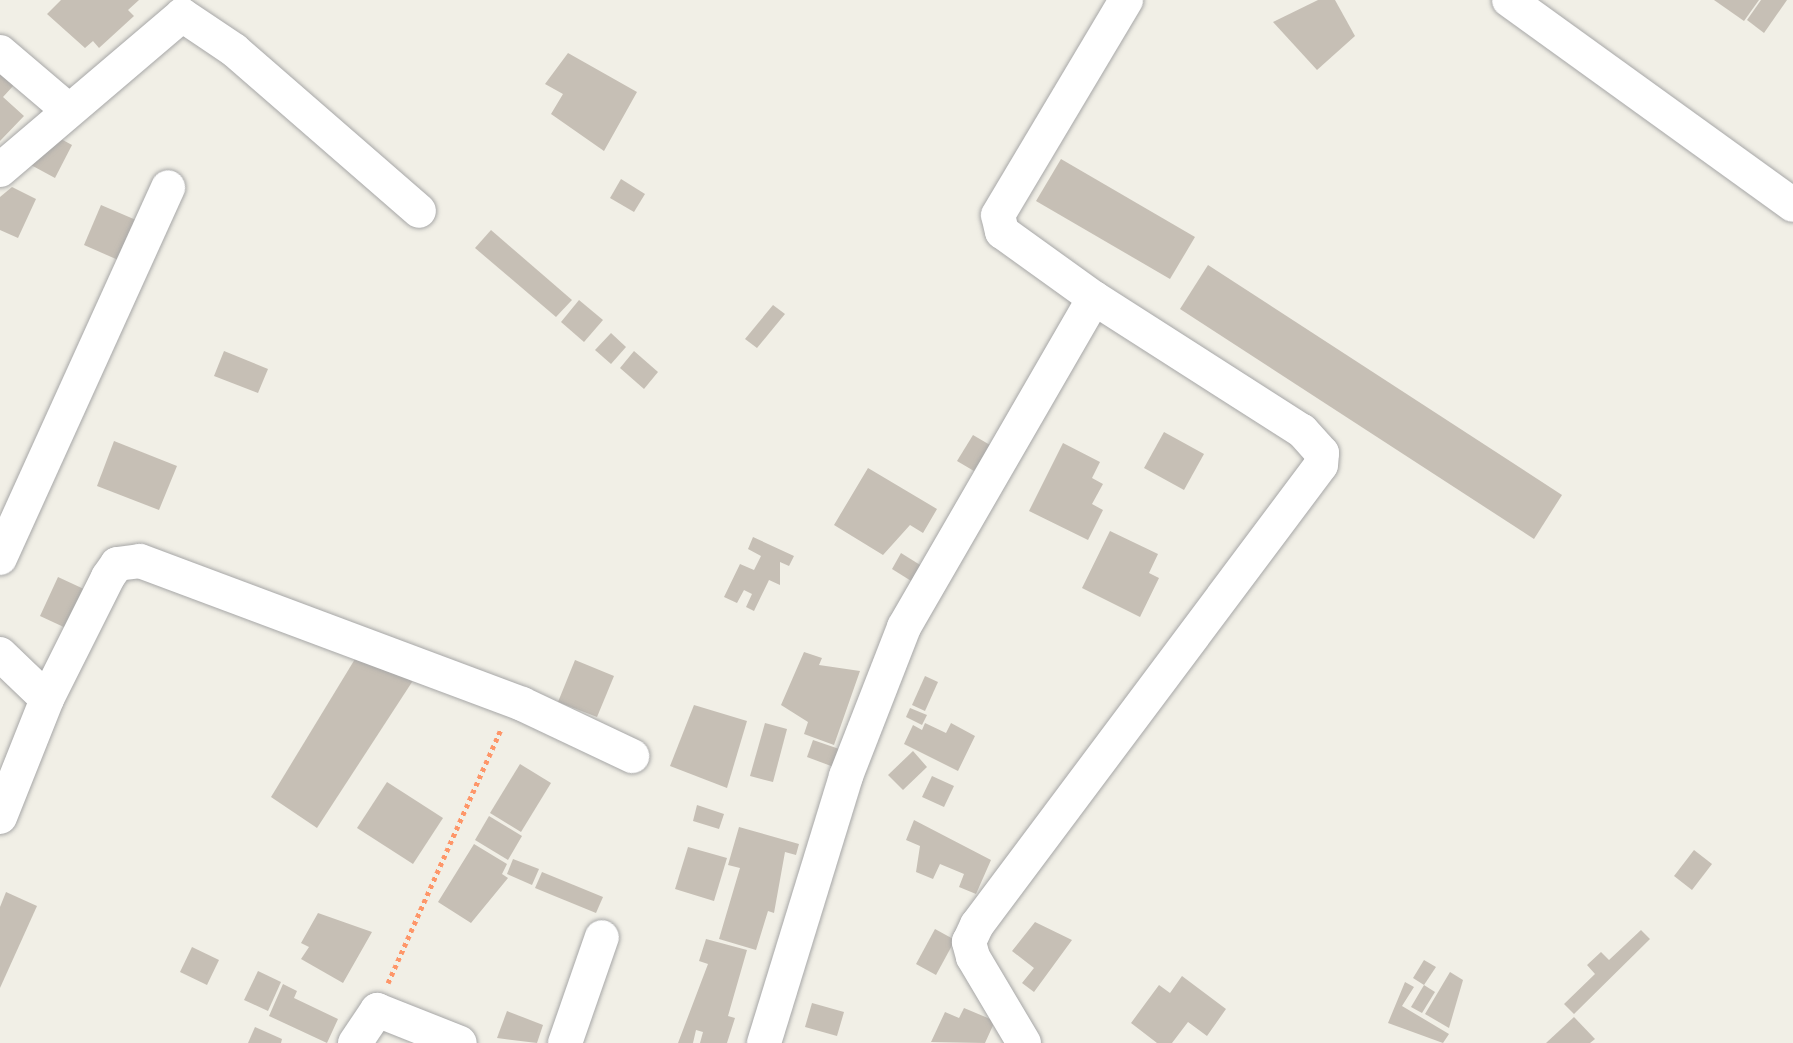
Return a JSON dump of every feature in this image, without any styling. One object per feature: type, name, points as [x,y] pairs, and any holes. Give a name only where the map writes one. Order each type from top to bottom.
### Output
[{"type":"street","points":[[1024,1043],[973,957],[969,942],[977,925],[1321,465],[1322,453],[1302,431],[1094,298],[1002,232],[998,215],[1126,0]]},
{"type":"street","points":[[1509,0],[1793,205]]},
{"type":"street","points":[[0,170],[67,109],[182,15],[234,50],[419,211]]},
{"type":"street","points":[[0,52],[67,109]]},
{"type":"street","points":[[0,558],[168,187]]},
{"type":"street","points":[[764,1043],[846,776],[904,627],[1094,298]]},
{"type":"street","points":[[0,817],[47,699],[108,577],[117,564],[140,561],[514,701],[632,756]]},
{"type":"street","points":[[0,654],[47,699]]},
{"type":"street","points":[[565,1043],[602,937]]},
{"type":"street","points":[[355,1043],[377,1010],[460,1043]]},
{"type":"path","points":[[377,1010],[514,701]]},
{"type":"building","points":[[61,0],[139,0],[128,10],[134,16],[99,48],[93,41],[85,48],[47,14]]},
{"type":"building","points":[[1318,0],[1335,0],[1355,36],[1317,70],[1273,22]]},
{"type":"building","points":[[1714,0],[1759,0],[1744,21]]},
{"type":"building","points":[[1761,0],[1787,0],[1764,33],[1747,20]]},
{"type":"building","points":[[568,53],[637,92],[604,151],[551,114],[563,94],[545,84]]},
{"type":"building","points":[[0,72],[14,85],[3,97],[24,116],[0,141]]},
{"type":"building","points":[[61,139],[72,145],[55,178],[31,165]]},
{"type":"building","points":[[1061,159],[1195,237],[1170,279],[1036,201]]},
{"type":"building","points":[[621,179],[645,194],[634,212],[610,198]]},
{"type":"building","points":[[12,187],[36,199],[18,238],[0,230],[0,197]]},
{"type":"building","points":[[101,205],[143,223],[125,263],[84,245]]},
{"type":"building","points":[[491,230],[572,300],[556,317],[475,248]]},
{"type":"building","points":[[1208,265],[1562,495],[1534,539],[1180,309]]},
{"type":"building","points":[[579,300],[603,320],[584,342],[561,322]]},
{"type":"building","points":[[773,305],[785,314],[757,348],[745,339]]},
{"type":"building","points":[[611,333],[626,347],[611,364],[595,350]]},
{"type":"building","points":[[224,351],[268,369],[258,393],[214,376]]},
{"type":"building","points":[[634,351],[658,372],[644,389],[620,368]]},
{"type":"building","points":[[1164,432],[1204,454],[1184,490],[1144,468]]},
{"type":"building","points":[[973,435],[990,445],[974,471],[957,461]]},
{"type":"building","points":[[114,441],[177,466],[159,510],[97,486]]},
{"type":"building","points":[[1063,443],[1100,462],[1092,478],[1103,484],[1092,504],[1103,510],[1088,540],[1029,511]]},
{"type":"building","points":[[868,468],[937,509],[923,533],[910,525],[883,555],[834,525]]},
{"type":"building","points":[[1110,531],[1158,554],[1149,573],[1159,578],[1140,617],[1082,588]]},
{"type":"building","points":[[753,537],[794,556],[789,566],[780,562],[780,585],[769,580],[754,611],[746,607],[752,594],[744,590],[737,603],[724,597],[740,564],[754,570],[761,556],[748,549]]},
{"type":"building","points":[[901,553],[925,568],[916,584],[892,569]]},
{"type":"building","points":[[58,577],[86,590],[68,629],[40,616]]},
{"type":"building","points":[[804,652],[822,658],[819,665],[860,671],[834,745],[804,734],[808,722],[781,705]]},
{"type":"building","points":[[355,659],[414,679],[317,828],[271,797]]},
{"type":"building","points":[[575,660],[614,676],[597,717],[558,702]]},
{"type":"building","points":[[925,676],[938,682],[925,711],[912,705]]},
{"type":"building","points":[[694,705],[747,721],[727,788],[670,766]]},
{"type":"building","points":[[910,708],[927,715],[922,725],[906,717]]},
{"type":"building","points":[[765,723],[787,729],[773,782],[750,776]]},
{"type":"building","points":[[925,723],[946,733],[951,723],[975,736],[958,771],[904,744],[913,725],[922,730]]},
{"type":"building","points":[[813,740],[845,751],[839,769],[807,757]]},
{"type":"building","points":[[913,751],[927,767],[903,790],[888,775]]},
{"type":"building","points":[[520,764],[551,783],[521,832],[490,813]]},
{"type":"building","points":[[932,776],[954,786],[944,807],[922,797]]},
{"type":"building","points":[[387,782],[443,818],[413,864],[357,828]]},
{"type":"building","points":[[697,805],[724,814],[719,829],[693,821]]},
{"type":"building","points":[[489,816],[522,836],[508,860],[475,840]]},
{"type":"building","points":[[914,820],[991,860],[976,894],[959,887],[964,874],[940,864],[933,879],[916,872],[920,846],[906,840]]},
{"type":"building","points":[[739,827],[799,844],[796,855],[785,852],[774,913],[768,911],[756,950],[719,939],[740,868],[728,865]]},
{"type":"building","points":[[474,844],[507,864],[502,874],[508,878],[471,923],[438,902]]},
{"type":"building","points":[[688,847],[727,858],[714,901],[675,889]]},
{"type":"building","points":[[1694,850],[1712,864],[1692,890],[1674,876]]},
{"type":"building","points":[[513,859],[539,869],[532,885],[507,874]]},
{"type":"building","points":[[542,872],[603,897],[596,913],[535,888]]},
{"type":"building","points":[[6,892],[37,906],[0,988],[0,907]]},
{"type":"building","points":[[318,913],[372,932],[343,983],[301,959],[309,947],[301,943]]},
{"type":"building","points":[[1035,922],[1072,940],[1034,992],[1022,983],[1034,968],[1012,951]]},
{"type":"building","points":[[935,929],[955,940],[936,975],[916,964]]},
{"type":"building","points":[[1641,930],[1650,939],[1574,1014],[1564,1004],[1595,974],[1587,965],[1601,952],[1609,960]]},
{"type":"building","points":[[706,939],[747,950],[728,1016],[735,1018],[727,1043],[700,1043],[703,1032],[696,1030],[693,1043],[678,1043],[708,964],[699,961]]},
{"type":"building","points":[[192,947],[219,960],[207,985],[180,972]]},
{"type":"building","points":[[1424,960],[1436,967],[1424,985],[1413,978]]},
{"type":"building","points":[[258,971],[281,982],[268,1011],[244,1000]]},
{"type":"building","points":[[1450,972],[1463,980],[1449,1028],[1425,1014]]},
{"type":"building","points":[[1182,976],[1226,1009],[1207,1036],[1188,1022],[1172,1043],[1157,1043],[1131,1023],[1159,985],[1170,993]]},
{"type":"building","points":[[1405,982],[1414,987],[1402,1006],[1449,1034],[1443,1043],[1388,1023]]},
{"type":"building","points":[[283,984],[297,991],[294,998],[338,1019],[327,1043],[269,1016]]},
{"type":"building","points":[[1424,985],[1435,992],[1422,1013],[1411,1007]]},
{"type":"building","points":[[812,1003],[844,1012],[837,1036],[805,1027]]},
{"type":"building","points":[[964,1008],[995,1021],[985,1043],[931,1042],[945,1012],[959,1018]]},
{"type":"building","points":[[507,1011],[543,1025],[537,1043],[497,1038]]},
{"type":"building","points":[[1574,1017],[1595,1039],[1590,1043],[1546,1043]]},
{"type":"building","points":[[255,1027],[282,1039],[281,1043],[248,1043]]}]
